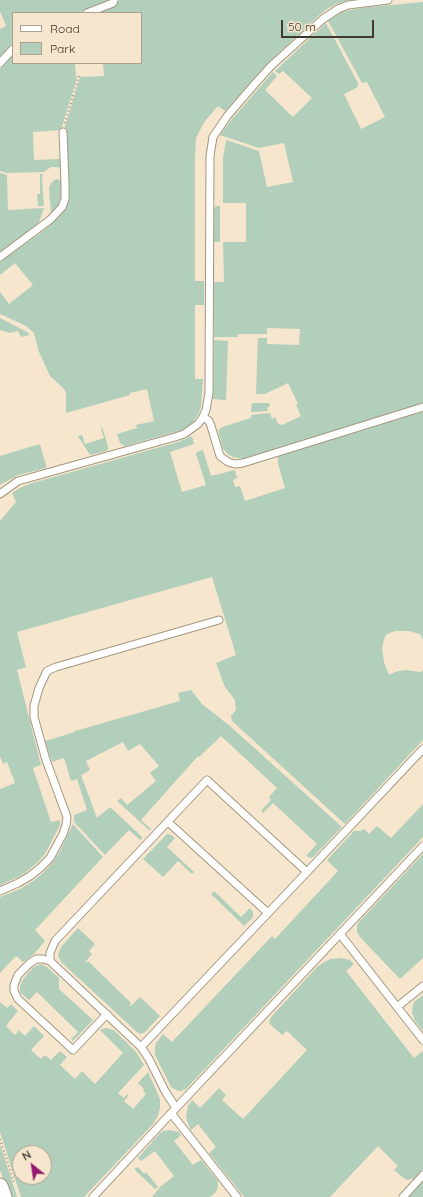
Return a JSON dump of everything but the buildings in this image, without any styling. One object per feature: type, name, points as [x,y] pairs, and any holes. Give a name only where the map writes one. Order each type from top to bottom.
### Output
[{"type":"street","points":[[4,1197],[7,1184]]},
{"type":"lane","points":[[90,12],[113,3],[114,0]]},
{"type":"lane","points":[[0,494],[18,481],[184,434],[198,424],[203,417],[208,402],[209,393],[210,156],[212,137],[228,114],[271,66],[323,19],[338,9],[348,5],[388,0]]},
{"type":"lane","points":[[0,63],[12,50]]},
{"type":"lane","points":[[0,257],[40,228],[62,207],[65,199],[66,183],[63,132]]},
{"type":"lane","points":[[203,417],[209,422],[220,456],[228,462],[243,464],[423,406]]},
{"type":"lane","points":[[0,890],[18,883],[40,868],[50,858],[63,834],[66,825],[67,817],[46,760],[34,717],[34,706],[39,688],[48,671],[56,667],[219,620]]},
{"type":"lane","points":[[141,1047],[423,749]]},
{"type":"lane","points":[[50,961],[50,953],[55,941],[207,780],[307,872]]},
{"type":"lane","points":[[168,822],[268,913]]},
{"type":"lane","points":[[93,1197],[423,846]]},
{"type":"lane","points":[[340,934],[423,1040]]},
{"type":"lane","points":[[107,1014],[73,1050],[18,999],[14,991],[14,985],[18,975],[30,963],[36,959],[50,961],[107,1014],[141,1047],[149,1059],[174,1110],[237,1197]]},
{"type":"lane","points":[[397,1007],[423,986]]},
{"type":"lane","points":[[402,1197],[423,1175]]},
{"type":"path","points":[[63,132],[79,76]]},
{"type":"path","points":[[0,1138],[7,1184]]},
{"type":"green space","points":[[0,0],[111,0],[81,12],[12,12],[12,45],[0,58],[0,29],[6,26],[0,11]]},
{"type":"green space","points":[[119,0],[349,0],[336,4],[324,11],[268,63],[225,111],[218,106],[205,121],[200,130],[196,138],[195,157],[195,281],[204,281],[204,305],[195,305],[195,379],[203,379],[201,407],[193,422],[182,430],[125,446],[120,443],[117,434],[137,428],[136,425],[154,421],[147,389],[66,413],[66,392],[50,376],[39,352],[34,333],[26,326],[0,314],[0,292],[9,304],[33,285],[15,263],[0,275],[0,261],[42,232],[53,222],[68,201],[69,184],[64,130],[80,77],[104,76],[103,64],[142,64],[142,12],[99,12],[116,6]]},
{"type":"green space","points":[[423,2],[423,403],[249,458],[244,459],[233,457],[223,449],[218,431],[222,427],[251,418],[251,415],[270,413],[272,419],[275,417],[278,424],[282,425],[301,416],[296,405],[298,404],[288,383],[265,394],[256,394],[258,338],[267,338],[267,344],[299,345],[300,329],[267,328],[267,334],[238,334],[238,337],[214,337],[214,282],[224,282],[223,242],[246,242],[246,203],[223,203],[223,158],[226,140],[259,151],[267,187],[293,182],[284,143],[259,148],[220,135],[273,72],[277,76],[265,90],[293,117],[312,98],[283,71],[279,74],[275,71],[326,23],[359,85],[357,85],[358,87],[344,94],[361,129],[385,117],[367,82],[362,83],[328,21],[340,13],[350,10]]},
{"type":"green space","points":[[12,55],[12,64],[75,64],[77,78],[61,130],[33,132],[34,160],[61,159],[62,168],[51,167],[44,172],[7,173],[0,171],[0,69]]},
{"type":"green space","points":[[0,173],[7,175],[8,210],[44,208],[38,225],[0,253]]},
{"type":"green space","points":[[40,174],[43,174],[44,206],[38,206],[37,194],[40,194]]},
{"type":"green space","points":[[56,179],[60,180],[61,182],[62,197],[57,209],[51,214],[49,188],[51,183]]},
{"type":"green space","points":[[216,206],[220,206],[220,242],[214,242],[214,209]]},
{"type":"green space","points":[[0,318],[30,335],[21,337],[18,331],[10,333],[0,330]]},
{"type":"green space","points":[[214,340],[228,341],[226,400],[213,399]]},
{"type":"green space","points":[[252,403],[269,403],[270,406],[267,408],[268,411],[251,412]]},
{"type":"green space","points":[[423,410],[423,640],[420,634],[409,631],[395,631],[387,634],[382,648],[384,662],[389,675],[398,671],[406,670],[421,672],[423,670],[423,740],[345,824],[232,721],[231,716],[236,710],[235,700],[225,687],[216,663],[236,655],[212,577],[17,632],[26,667],[17,670],[41,765],[33,768],[51,822],[60,820],[60,825],[45,854],[36,864],[16,878],[0,885],[0,789],[15,783],[7,762],[3,764],[0,756],[0,521],[16,502],[12,493],[29,484],[178,442],[192,436],[194,444],[170,452],[182,492],[206,485],[196,454],[197,452],[203,450],[211,476],[235,470],[237,478],[233,480],[235,487],[240,486],[245,501],[285,488],[278,464],[278,456]]},
{"type":"green space","points":[[102,427],[108,449],[106,451],[90,455],[78,436],[82,435],[85,444],[104,438],[101,429]]},
{"type":"green space","points":[[40,444],[46,468],[18,475],[0,485],[0,456]]},
{"type":"green space","points":[[191,690],[202,704],[230,726],[342,827],[314,856],[311,858],[306,856],[317,844],[273,803],[263,813],[261,811],[271,800],[269,797],[277,788],[221,736],[199,757],[198,756],[141,820],[151,829],[149,830],[117,801],[121,798],[127,805],[156,781],[150,773],[159,766],[140,744],[128,751],[123,742],[86,761],[90,770],[81,775],[97,818],[110,807],[141,836],[142,838],[140,840],[129,830],[105,855],[74,822],[74,815],[87,810],[77,779],[71,781],[64,758],[52,762],[45,741],[180,701],[178,693]]},
{"type":"green space","points":[[423,804],[423,837],[186,1089],[178,1091],[171,1087],[155,1055],[156,1043],[163,1034],[172,1042],[272,936],[275,939],[338,871],[327,860],[354,831],[361,831],[364,829],[369,834],[377,826],[391,838]]},
{"type":"green space","points":[[73,824],[103,857],[35,930],[45,941],[34,954],[23,962],[16,956],[0,973],[0,897],[20,889],[44,872],[60,851]]},
{"type":"green space","points":[[167,834],[175,838],[167,847],[194,872],[192,874],[178,861],[163,877],[143,859]]},
{"type":"green space","points":[[423,854],[423,958],[400,979],[360,937],[357,932],[357,926],[359,922]]},
{"type":"green space","points":[[214,891],[241,917],[250,908],[253,912],[253,917],[244,926],[211,894]]},
{"type":"green space","points":[[78,928],[95,944],[89,951],[92,954],[85,962],[86,963],[88,961],[131,1003],[131,1006],[140,997],[160,1016],[144,1033],[140,1034],[137,1032],[61,962],[58,955],[61,947]]},
{"type":"green space","points":[[340,958],[350,960],[354,964],[346,971],[414,1058],[423,1051],[423,1170],[414,1178],[407,1180],[405,1179],[394,1170],[398,1166],[378,1146],[330,1197],[244,1197],[209,1153],[216,1147],[198,1124],[191,1130],[186,1116],[188,1106],[192,1100],[200,1108],[219,1088],[226,1095],[222,1100],[243,1119],[307,1050],[287,1031],[282,1035],[270,1024],[269,1021],[272,1016],[318,966],[330,959]]},
{"type":"green space","points":[[41,964],[47,967],[59,978],[59,989],[93,1020],[73,1041],[71,1039],[78,1032],[37,992],[29,1000],[20,992],[20,986],[23,979],[34,967]]},
{"type":"green space","points":[[423,995],[423,1031],[415,1021],[412,1013],[414,1002]]},
{"type":"green space","points":[[0,1002],[7,1008],[11,1004],[18,1011],[6,1026],[15,1035],[19,1030],[25,1036],[34,1026],[44,1036],[31,1050],[41,1059],[45,1055],[51,1060],[60,1051],[67,1057],[60,1065],[75,1079],[82,1071],[95,1084],[123,1053],[100,1030],[106,1028],[114,1030],[136,1052],[144,1065],[118,1093],[124,1098],[127,1094],[129,1095],[124,1101],[133,1109],[146,1094],[143,1091],[144,1089],[138,1083],[148,1072],[160,1100],[160,1108],[154,1123],[84,1197],[21,1197],[17,1185],[52,1185],[52,1145],[12,1145],[12,1169],[0,1132]]},
{"type":"green space","points":[[170,1130],[179,1132],[181,1135],[174,1141],[193,1165],[201,1160],[218,1181],[216,1192],[210,1197],[152,1197],[160,1187],[174,1176],[155,1151],[141,1161],[138,1158],[160,1133]]},
{"type":"green space","points":[[0,1144],[17,1197],[11,1197],[0,1170]]},
{"type":"green space","points":[[138,1167],[144,1174],[146,1172],[158,1187],[155,1189],[134,1169]]},
{"type":"green space","points":[[423,1181],[423,1197],[408,1197]]}]
